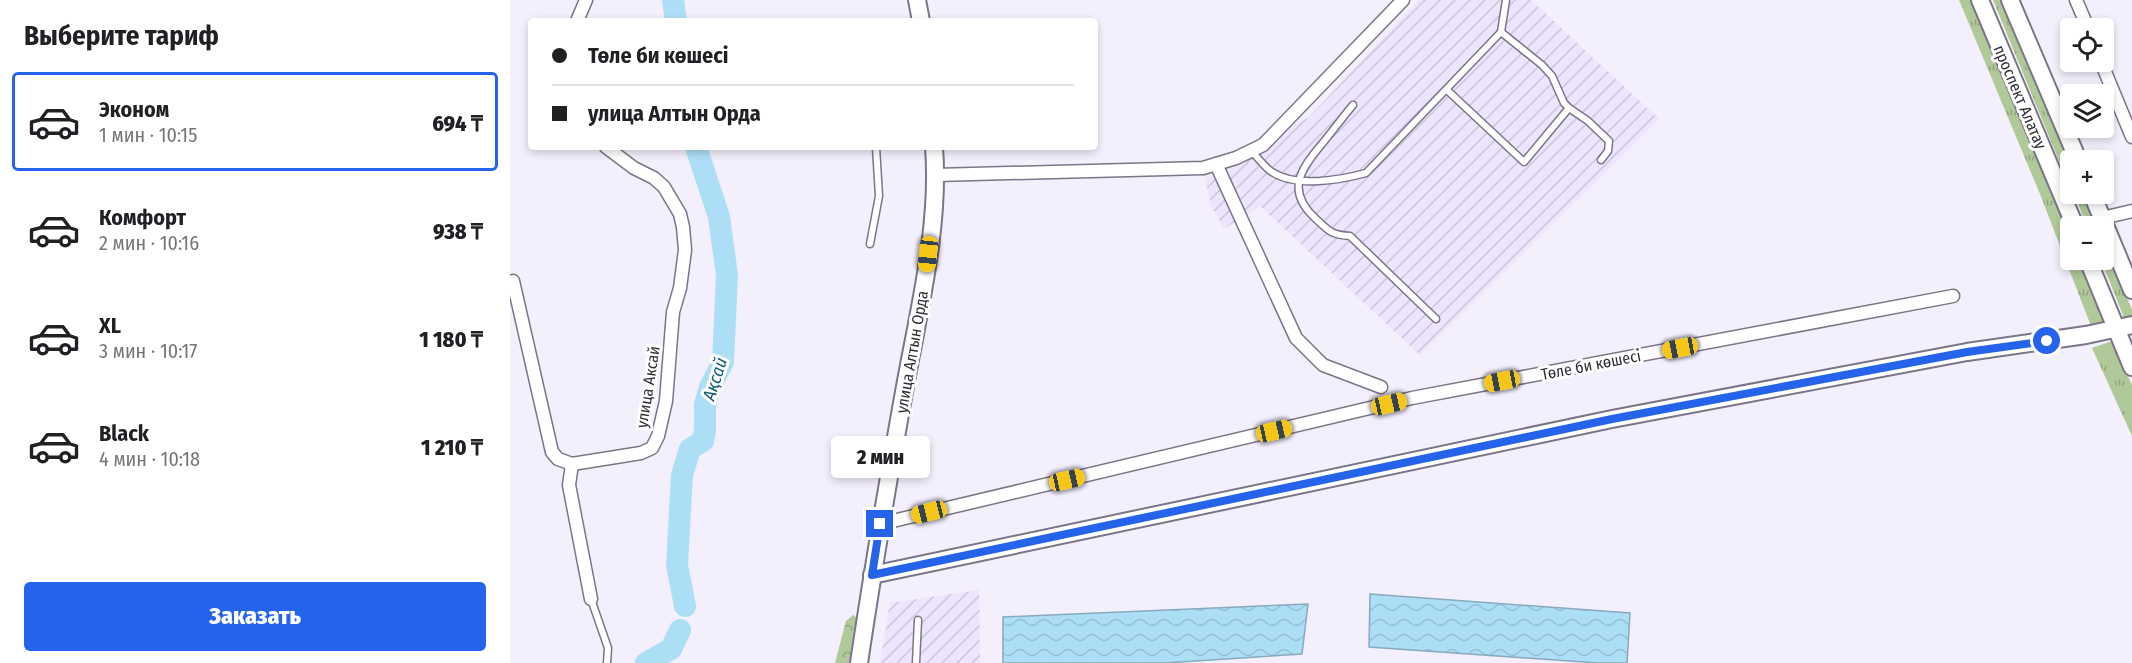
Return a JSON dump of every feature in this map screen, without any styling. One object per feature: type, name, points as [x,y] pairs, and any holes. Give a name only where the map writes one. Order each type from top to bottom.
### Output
[{"type":"main road","points":[[916,0],[920,18]]},
{"type":"main road","name":"проспект Алатау","points":[[1980,0],[2071,216]]},
{"type":"main road","name":"проспект Алатау","points":[[2010,0],[2074,150]]},
{"type":"main road","name":"улица Алтын Орда","points":[[859,663],[880,524],[926,274],[936,175],[934,150]]},
{"type":"main road","points":[[2114,247],[2132,290]]},
{"type":"main road","points":[[2093,270],[2124,328],[2132,367]]},
{"type":"main road","points":[[872,575],[1612,419],[1967,352],[2124,328]]},
{"type":"street","points":[[578,18],[586,0]]},
{"type":"street","points":[[936,175],[1203,168],[1236,158],[1263,145],[1403,0]]},
{"type":"street","points":[[2076,0],[2084,18]]},
{"type":"street","points":[[2105,72],[2132,137]]},
{"type":"street","name":"улица Аксай","points":[[572,464],[641,453],[652,448],[658,436],[666,401],[673,312],[680,288],[685,250],[680,214],[664,187],[610,150]]},
{"type":"street","points":[[1216,164],[1296,338],[1323,365],[1381,387]]},
{"type":"street","points":[[2111,216],[2132,211]]},
{"type":"street","points":[[513,281],[552,452],[558,459],[572,464],[569,485],[591,599]]},
{"type":"street","name":"Төле би көшесі","points":[[880,524],[1412,398],[1953,297]]},
{"type":"lane","points":[[1251,151],[1272,172],[1299,181],[1337,181],[1366,173],[1501,32],[1506,0]]},
{"type":"lane","points":[[1501,32],[1542,65],[1552,76],[1564,103],[1609,141],[1608,151],[1601,160]]},
{"type":"lane","points":[[1447,90],[1524,162],[1569,108]]},
{"type":"lane","points":[[1353,105],[1306,162],[1298,189],[1309,212],[1334,236],[1350,237],[1436,319]]},
{"type":"lane","points":[[870,244],[879,196],[876,150]]},
{"type":"lane","points":[[591,599],[608,648],[607,663]]},
{"type":"lane","points":[[916,663],[918,620]]},
{"type":"shaded area","points":[[1419,0],[1531,0],[1659,119],[1420,355],[1260,206],[1224,229],[1211,205],[1203,168],[1263,145],[1309,117]]},
{"type":"shaded area","points":[[979,590],[980,663],[880,663],[890,603]]},
{"type":"green space","points":[[1959,0],[1973,0],[2062,216],[2060,246]]},
{"type":"green space","points":[[1993,0],[2003,0],[2066,150],[2060,150],[2060,163]]},
{"type":"green space","points":[[2078,204],[2088,204],[2094,216],[2083,216]]},
{"type":"green space","points":[[2114,266],[2132,310],[2132,317],[2125,320],[2105,270],[2114,270]]},
{"type":"green space","points":[[2069,270],[2083,270],[2106,325],[2091,326]]},
{"type":"green space","points":[[2112,341],[2132,385],[2132,436],[2092,348]]},
{"type":"green space","points":[[853,615],[860,620],[857,642],[851,651],[851,663],[835,663],[846,621]]},
{"type":"water","points":[[1370,594],[1630,613],[1627,663],[1369,647]]},
{"type":"water","points":[[1308,604],[1302,654],[1165,663],[1003,663],[1003,617]]},
{"type":"waterway","name":"Ақсай","points":[[673,0],[676,18]]},
{"type":"waterway","name":"Ақсай","points":[[685,606],[677,565],[682,475],[690,449],[703,441],[705,405],[710,387],[723,362],[727,275],[719,217],[697,150]]},
{"type":"waterway","name":"Ақсай","points":[[646,663],[671,649],[680,630]]},
{"type":"route","points":[[880,524],[872,575],[1612,419],[1967,352],[2047,341]]}]
